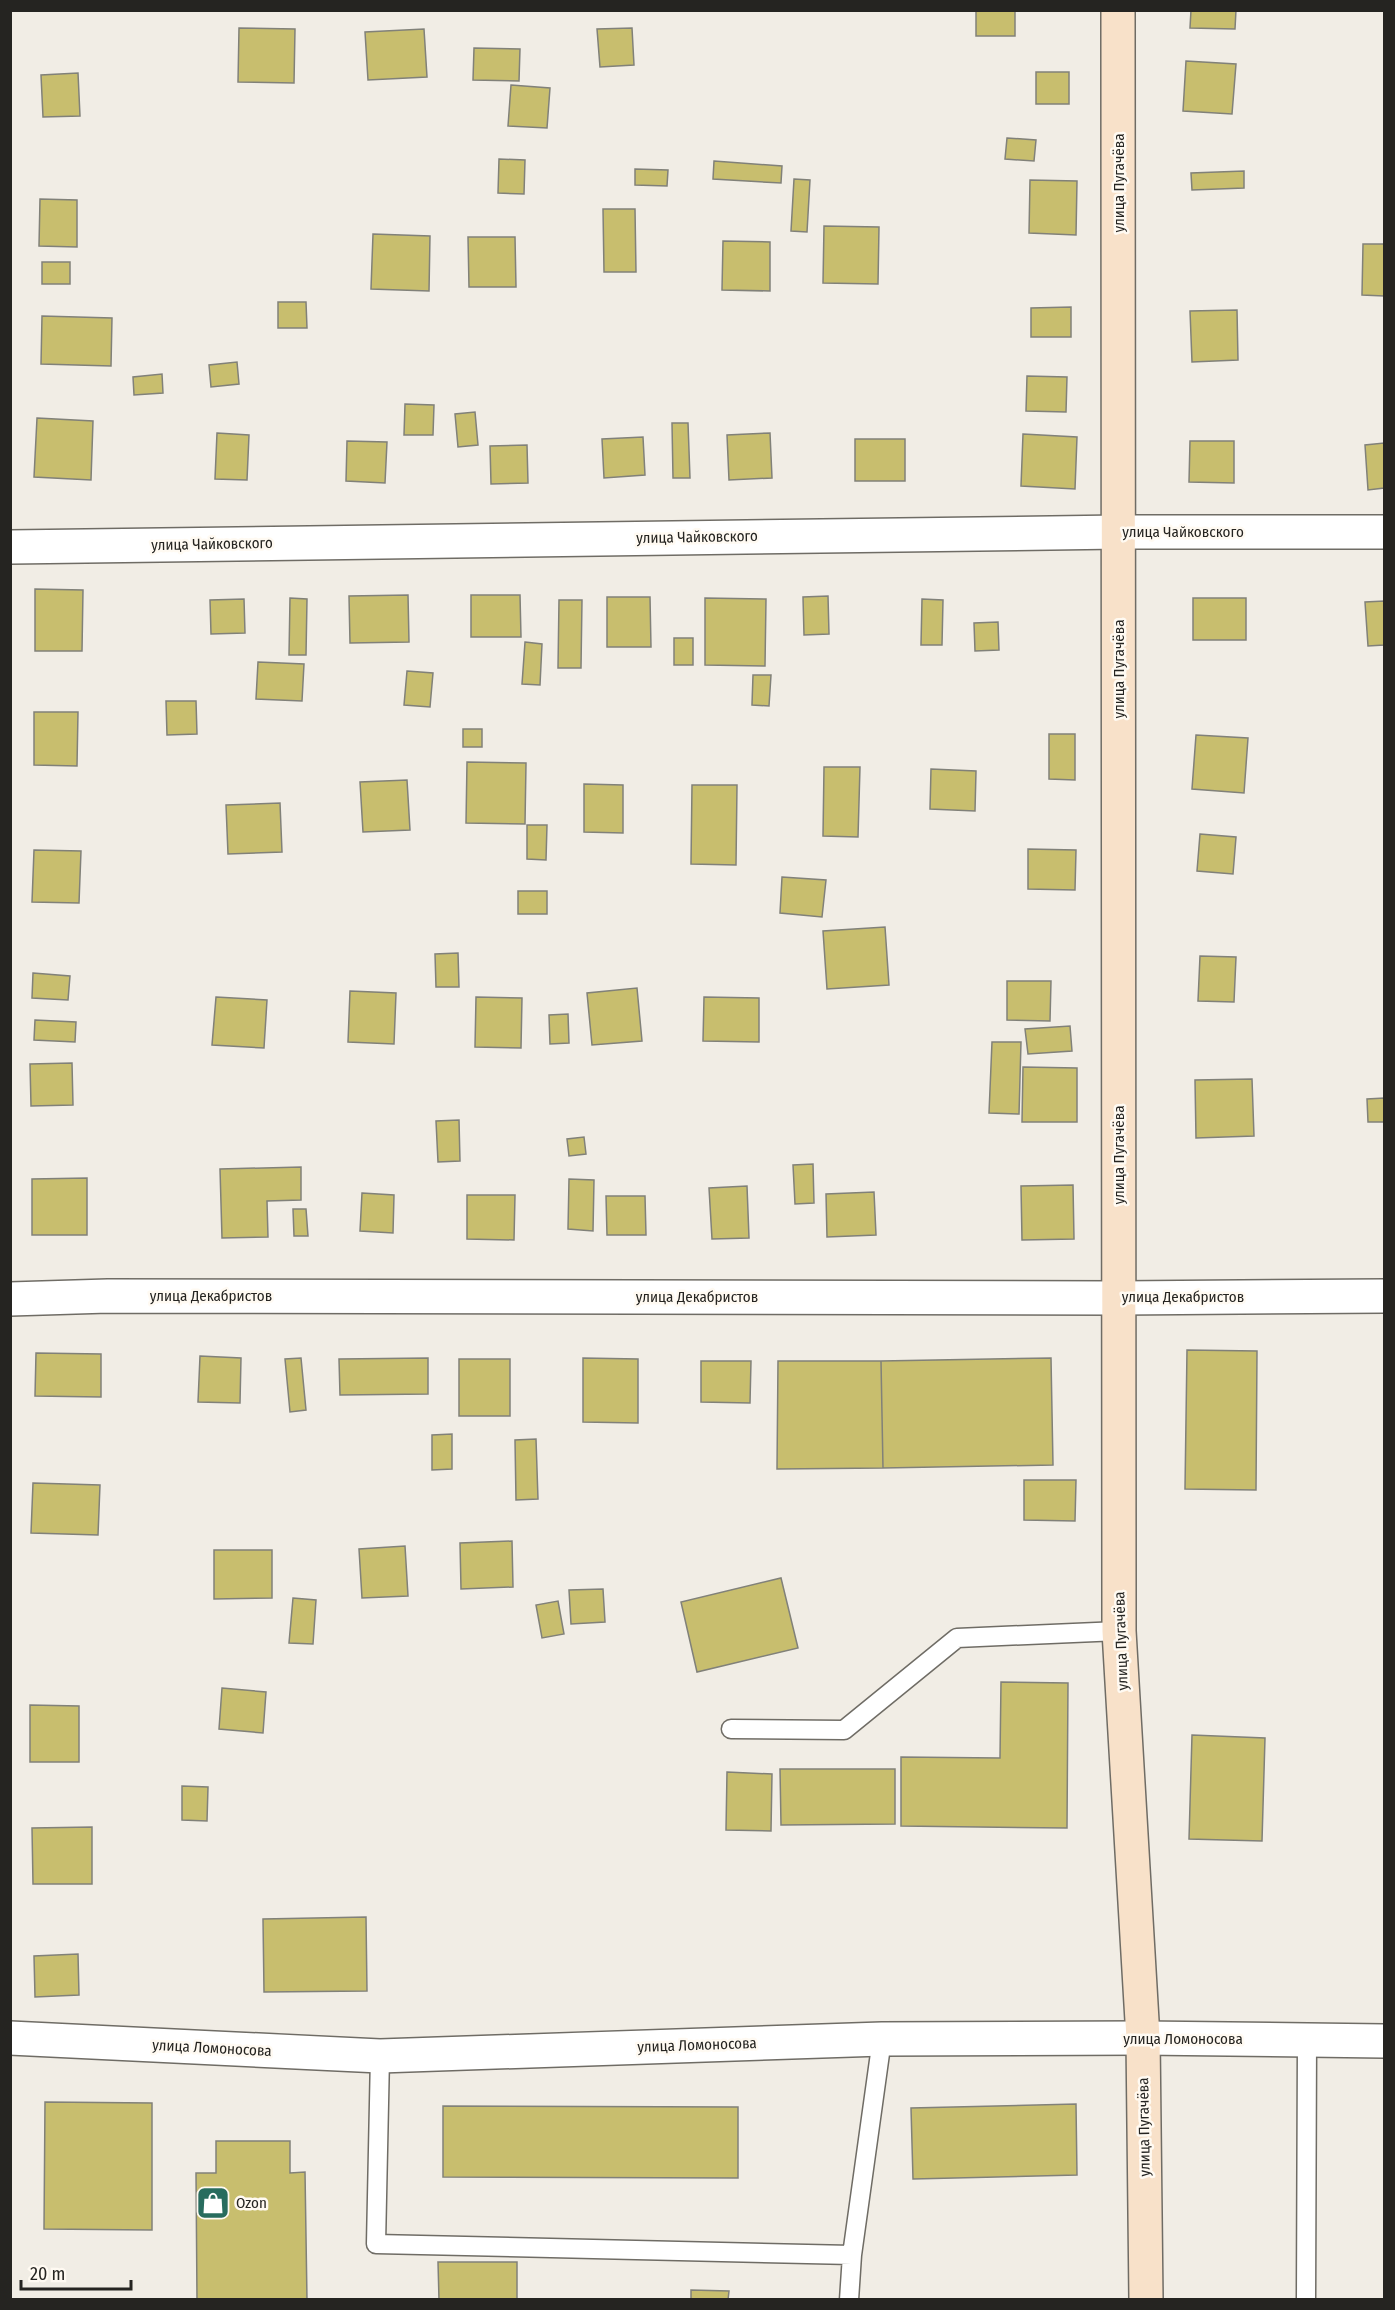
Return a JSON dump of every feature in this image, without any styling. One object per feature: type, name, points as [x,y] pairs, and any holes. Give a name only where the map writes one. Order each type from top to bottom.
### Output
[{"type":"street","name":"улица Пугачёва","points":[[1118,10],[1119,1631],[1143,2038],[1146,2300]]},
{"type":"street","name":"улица Чайковского","points":[[10,547],[1120,531],[1384,532]]},
{"type":"street","name":"улица Декабристов","points":[[10,1299],[108,1296],[1119,1298],[1384,1296]]},
{"type":"street","name":"улица Ломоносова","points":[[10,2038],[380,2056],[882,2039],[1143,2038],[1384,2041]]},
{"type":"lane","points":[[731,1729],[844,1731],[957,1638],[1119,1631]]},
{"type":"lane","points":[[849,2300],[852,2255],[882,2039]]},
{"type":"lane","points":[[1306,2300],[1307,2040]]},
{"type":"lane","points":[[380,2056],[376,2244],[852,2255]]},
{"type":"building","points":[[976,10],[1015,10],[1015,36],[976,36]]},
{"type":"building","points":[[1191,10],[1236,10],[1235,29],[1190,28]]},
{"type":"building","points":[[239,28],[295,29],[294,83],[238,82]]},
{"type":"building","points":[[632,28],[634,65],[600,67],[597,29]]},
{"type":"building","points":[[424,29],[427,77],[368,80],[365,32]]},
{"type":"building","points":[[474,48],[520,49],[519,81],[473,80]]},
{"type":"building","points":[[1186,61],[1236,64],[1232,114],[1183,111]]},
{"type":"building","points":[[1036,72],[1069,72],[1069,104],[1036,104]]},
{"type":"building","points":[[78,73],[80,116],[43,117],[41,75]]},
{"type":"building","points":[[511,85],[550,88],[547,128],[508,126]]},
{"type":"building","points":[[1007,138],[1036,140],[1034,161],[1005,159]]},
{"type":"building","points":[[499,159],[525,160],[524,194],[498,193]]},
{"type":"building","points":[[714,161],[782,166],[781,183],[713,179]]},
{"type":"building","points":[[635,169],[668,170],[667,186],[635,185]]},
{"type":"building","points":[[1244,171],[1244,188],[1192,190],[1191,173]]},
{"type":"building","points":[[794,179],[810,180],[807,232],[791,231]]},
{"type":"building","points":[[1030,180],[1077,181],[1076,235],[1029,233]]},
{"type":"building","points":[[40,199],[77,200],[77,247],[39,246]]},
{"type":"building","points":[[603,209],[635,209],[636,272],[604,272]]},
{"type":"building","points":[[824,226],[879,227],[878,284],[823,283]]},
{"type":"building","points":[[373,234],[430,236],[429,291],[371,289]]},
{"type":"building","points":[[468,237],[515,237],[516,287],[469,287]]},
{"type":"building","points":[[723,241],[770,242],[770,291],[722,290]]},
{"type":"building","points":[[1363,244],[1384,244],[1384,296],[1362,295]]},
{"type":"building","points":[[42,262],[70,262],[70,284],[42,284]]},
{"type":"building","points":[[278,302],[306,302],[307,328],[278,328]]},
{"type":"building","points":[[1071,307],[1071,337],[1031,337],[1031,308]]},
{"type":"building","points":[[1237,310],[1238,360],[1192,362],[1190,311]]},
{"type":"building","points":[[42,316],[112,318],[111,366],[41,364]]},
{"type":"building","points":[[237,362],[239,384],[211,387],[209,365]]},
{"type":"building","points":[[162,374],[163,393],[134,395],[133,377]]},
{"type":"building","points":[[1027,376],[1067,377],[1066,412],[1026,411]]},
{"type":"building","points":[[405,404],[434,405],[433,435],[404,435]]},
{"type":"building","points":[[475,412],[478,445],[458,447],[455,414]]},
{"type":"building","points":[[37,418],[93,421],[91,480],[34,477]]},
{"type":"building","points":[[672,423],[688,423],[690,478],[673,478]]},
{"type":"building","points":[[217,433],[249,435],[247,480],[215,479]]},
{"type":"building","points":[[770,433],[772,478],[729,480],[727,435]]},
{"type":"building","points":[[1023,434],[1077,437],[1075,489],[1021,486]]},
{"type":"building","points":[[643,437],[645,475],[604,478],[602,439]]},
{"type":"building","points":[[855,439],[905,439],[905,481],[855,481]]},
{"type":"building","points":[[347,441],[387,442],[385,483],[346,481]]},
{"type":"building","points":[[1190,441],[1234,441],[1234,483],[1189,482]]},
{"type":"building","points":[[1384,443],[1384,488],[1368,490],[1365,445]]},
{"type":"building","points":[[527,445],[528,483],[491,484],[490,446]]},
{"type":"building","points":[[35,589],[83,590],[82,651],[35,651]]},
{"type":"building","points":[[408,595],[409,642],[350,643],[349,596]]},
{"type":"building","points":[[471,595],[520,595],[521,637],[471,637]]},
{"type":"building","points":[[828,596],[829,634],[804,635],[803,597]]},
{"type":"building","points":[[607,597],[650,597],[651,647],[607,647]]},
{"type":"building","points":[[290,598],[307,599],[306,655],[289,655]]},
{"type":"building","points":[[705,598],[766,599],[765,666],[705,665]]},
{"type":"building","points":[[1193,598],[1246,598],[1246,640],[1193,640]]},
{"type":"building","points":[[244,599],[245,633],[211,634],[210,600]]},
{"type":"building","points":[[922,599],[943,600],[942,645],[921,645]]},
{"type":"building","points":[[559,600],[582,600],[581,668],[558,668]]},
{"type":"building","points":[[1384,601],[1384,645],[1368,646],[1365,602]]},
{"type":"building","points":[[998,622],[999,650],[975,651],[974,623]]},
{"type":"building","points":[[674,638],[693,638],[693,665],[674,665]]},
{"type":"building","points":[[525,642],[542,644],[540,685],[522,684]]},
{"type":"building","points":[[258,662],[304,664],[302,701],[256,699]]},
{"type":"building","points":[[407,671],[433,673],[430,707],[404,705]]},
{"type":"building","points":[[753,675],[771,675],[769,706],[752,705]]},
{"type":"building","points":[[166,701],[196,701],[197,734],[167,735]]},
{"type":"building","points":[[34,712],[78,712],[77,766],[34,765]]},
{"type":"building","points":[[463,729],[482,729],[482,747],[463,747]]},
{"type":"building","points":[[1049,734],[1075,734],[1075,780],[1049,779]]},
{"type":"building","points":[[1196,735],[1248,738],[1244,793],[1192,789]]},
{"type":"building","points":[[467,762],[526,763],[525,824],[466,823]]},
{"type":"building","points":[[824,767],[860,767],[858,837],[823,836]]},
{"type":"building","points":[[931,769],[976,771],[975,811],[930,809]]},
{"type":"building","points":[[407,780],[410,830],[363,832],[360,782]]},
{"type":"building","points":[[584,784],[623,785],[623,833],[584,832]]},
{"type":"building","points":[[692,785],[737,785],[736,865],[691,864]]},
{"type":"building","points":[[280,803],[282,852],[228,854],[226,805]]},
{"type":"building","points":[[527,825],[547,825],[546,860],[527,859]]},
{"type":"building","points":[[1200,834],[1236,837],[1233,874],[1197,871]]},
{"type":"building","points":[[1028,849],[1076,850],[1075,890],[1028,889]]},
{"type":"building","points":[[34,850],[81,851],[79,903],[32,902]]},
{"type":"building","points":[[782,877],[826,880],[822,917],[780,913]]},
{"type":"building","points":[[518,891],[547,891],[547,914],[518,914]]},
{"type":"building","points":[[885,927],[889,985],[827,989],[823,931]]},
{"type":"building","points":[[458,953],[459,987],[436,987],[435,954]]},
{"type":"building","points":[[1200,956],[1236,957],[1234,1002],[1198,1001]]},
{"type":"building","points":[[33,973],[70,976],[68,1000],[32,998]]},
{"type":"building","points":[[1007,981],[1051,981],[1050,1021],[1007,1020]]},
{"type":"building","points":[[637,988],[642,1041],[592,1045],[587,993]]},
{"type":"building","points":[[350,991],[396,993],[394,1044],[348,1042]]},
{"type":"building","points":[[216,997],[267,1000],[264,1048],[212,1045]]},
{"type":"building","points":[[476,997],[522,998],[521,1048],[475,1047]]},
{"type":"building","points":[[704,997],[759,998],[759,1042],[703,1041]]},
{"type":"building","points":[[568,1014],[569,1043],[550,1044],[549,1015]]},
{"type":"building","points":[[35,1020],[76,1022],[75,1042],[34,1040]]},
{"type":"building","points":[[1070,1026],[1072,1051],[1028,1054],[1025,1029]]},
{"type":"building","points":[[992,1042],[1021,1042],[1019,1114],[989,1113]]},
{"type":"building","points":[[72,1063],[73,1105],[31,1106],[30,1064]]},
{"type":"building","points":[[1023,1067],[1077,1068],[1077,1122],[1022,1122]]},
{"type":"building","points":[[1252,1079],[1254,1136],[1196,1138],[1195,1080]]},
{"type":"building","points":[[1384,1098],[1384,1122],[1368,1122],[1367,1099]]},
{"type":"building","points":[[459,1120],[460,1161],[438,1162],[436,1121]]},
{"type":"building","points":[[584,1137],[586,1154],[569,1156],[567,1139]]},
{"type":"building","points":[[813,1164],[814,1203],[795,1204],[793,1165]]},
{"type":"building","points":[[301,1167],[301,1200],[267,1201],[268,1237],[222,1238],[220,1169]]},
{"type":"building","points":[[87,1178],[87,1235],[32,1235],[32,1179]]},
{"type":"building","points":[[569,1179],[594,1180],[593,1231],[568,1229]]},
{"type":"building","points":[[1073,1185],[1074,1239],[1022,1240],[1021,1186]]},
{"type":"building","points":[[747,1186],[749,1238],[712,1239],[709,1188]]},
{"type":"building","points":[[874,1192],[876,1235],[827,1237],[826,1194]]},
{"type":"building","points":[[362,1193],[394,1195],[393,1233],[360,1231]]},
{"type":"building","points":[[467,1195],[515,1195],[514,1240],[467,1239]]},
{"type":"building","points":[[606,1196],[645,1196],[646,1235],[607,1235]]},
{"type":"building","points":[[293,1209],[306,1209],[308,1236],[294,1236]]},
{"type":"building","points":[[1187,1350],[1257,1351],[1256,1490],[1185,1489]]},
{"type":"building","points":[[36,1353],[101,1354],[101,1397],[35,1396]]},
{"type":"building","points":[[200,1356],[241,1358],[240,1403],[198,1402]]},
{"type":"building","points":[[301,1358],[306,1410],[290,1412],[285,1359]]},
{"type":"building","points":[[428,1358],[428,1394],[340,1395],[339,1359]]},
{"type":"building","points":[[583,1358],[638,1359],[638,1423],[583,1422]]},
{"type":"building","points":[[1051,1358],[1053,1465],[883,1468],[881,1361]]},
{"type":"building","points":[[459,1359],[510,1359],[510,1416],[459,1416]]},
{"type":"building","points":[[701,1361],[751,1361],[750,1403],[701,1402]]},
{"type":"building","points":[[778,1361],[881,1361],[883,1468],[777,1469]]},
{"type":"building","points":[[452,1434],[452,1469],[432,1470],[432,1435]]},
{"type":"building","points":[[536,1439],[538,1499],[516,1500],[515,1440]]},
{"type":"building","points":[[1024,1480],[1076,1480],[1075,1521],[1024,1520]]},
{"type":"building","points":[[33,1483],[100,1485],[98,1535],[31,1533]]},
{"type":"building","points":[[512,1541],[513,1587],[461,1589],[460,1543]]},
{"type":"building","points":[[405,1546],[408,1596],[362,1598],[359,1549]]},
{"type":"building","points":[[214,1550],[272,1550],[272,1598],[214,1599]]},
{"type":"building","points":[[781,1578],[798,1648],[697,1672],[681,1602]]},
{"type":"building","points":[[603,1589],[605,1622],[571,1624],[569,1590]]},
{"type":"building","points":[[293,1598],[316,1600],[313,1644],[289,1643]]},
{"type":"building","points":[[558,1601],[564,1634],[542,1638],[536,1605]]},
{"type":"building","points":[[1001,1682],[1068,1683],[1067,1828],[901,1826],[901,1757],[1000,1758]]},
{"type":"building","points":[[222,1688],[266,1692],[263,1733],[219,1729]]},
{"type":"building","points":[[30,1705],[79,1706],[79,1762],[30,1762]]},
{"type":"building","points":[[1192,1735],[1265,1738],[1262,1841],[1189,1839]]},
{"type":"building","points":[[780,1769],[895,1769],[895,1824],[781,1825]]},
{"type":"building","points":[[727,1772],[772,1774],[771,1831],[726,1830]]},
{"type":"building","points":[[182,1786],[208,1787],[207,1821],[182,1820]]},
{"type":"building","points":[[92,1827],[92,1884],[33,1884],[32,1828]]},
{"type":"building","points":[[366,1917],[367,1991],[264,1992],[263,1919]]},
{"type":"building","points":[[78,1954],[79,1995],[35,1997],[34,1956]]},
{"type":"building","points":[[45,2102],[152,2103],[152,2230],[44,2229]]},
{"type":"building","points":[[1076,2104],[1077,2175],[913,2179],[911,2108]]},
{"type":"building","points":[[443,2106],[738,2107],[738,2178],[443,2177]]},
{"type":"building","points":[[216,2141],[290,2141],[290,2173],[305,2172],[307,2300],[197,2300],[196,2173],[216,2173]]},
{"type":"building","points":[[438,2262],[517,2262],[517,2300],[439,2300]]},
{"type":"building","points":[[691,2290],[729,2291],[728,2300],[691,2300]]},
{"type":"place","name":"Ozon","points":[[213,2203]]}]
